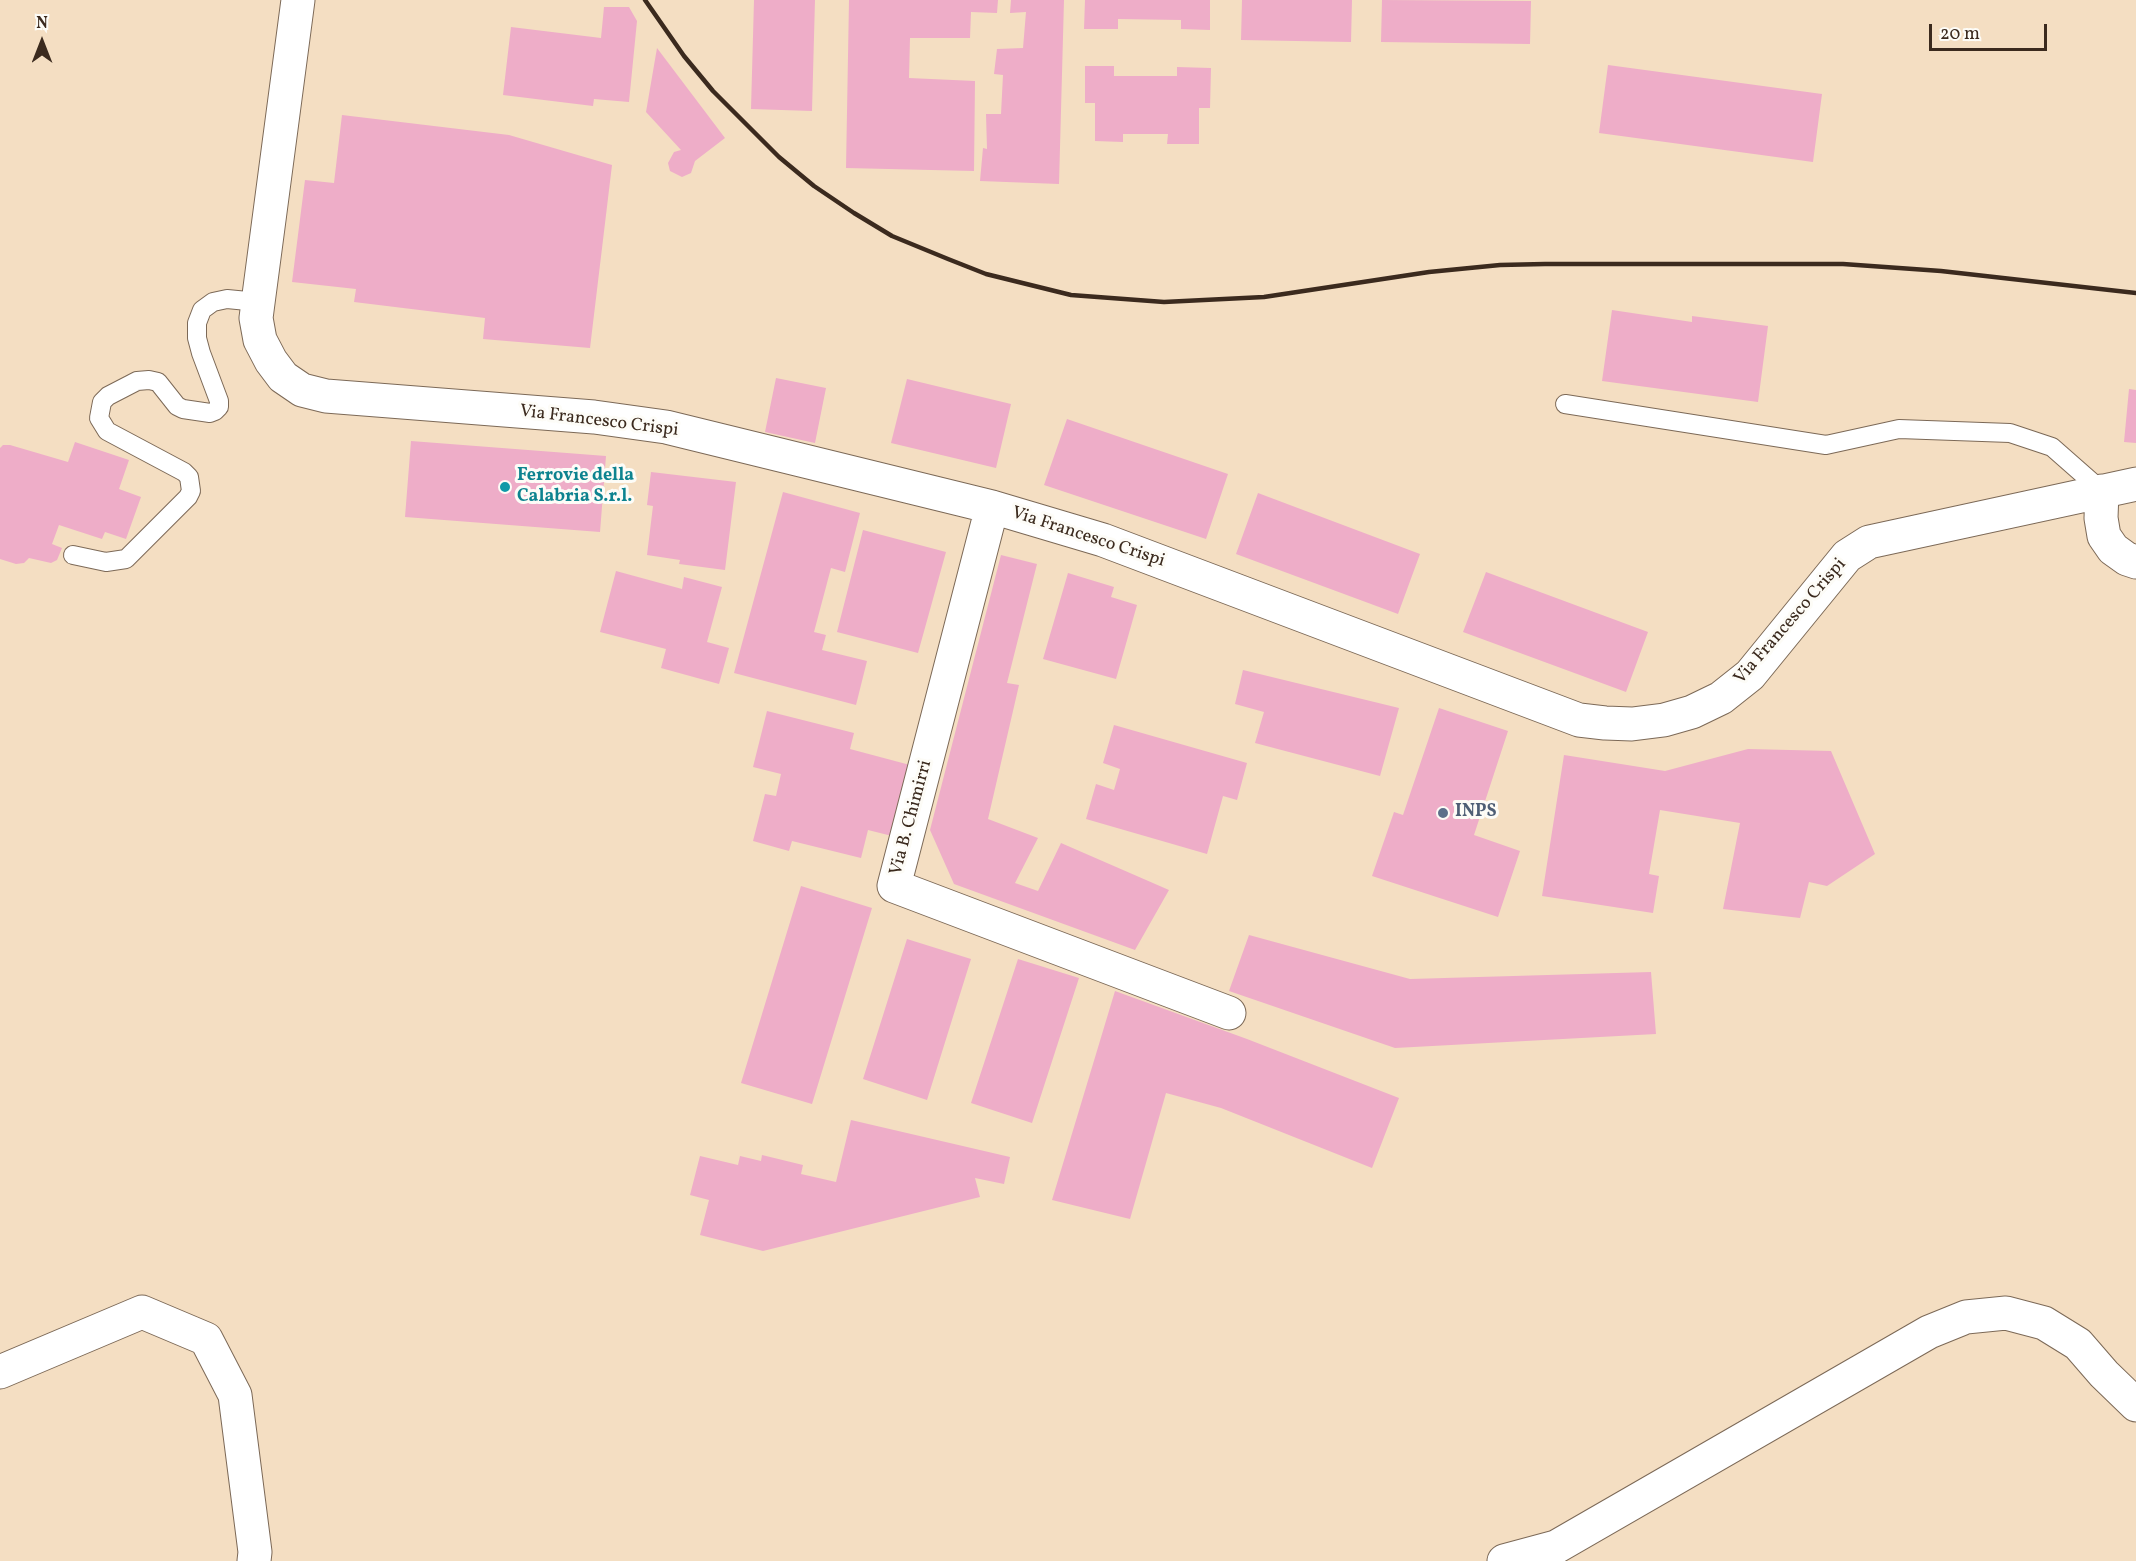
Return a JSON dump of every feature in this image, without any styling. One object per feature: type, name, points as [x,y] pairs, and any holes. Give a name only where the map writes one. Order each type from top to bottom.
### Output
[{"type":"street","name":"Via Francesco Crispi","points":[[298,0],[256,318],[260,340],[271,361],[284,377],[302,390],[326,396],[594,417],[666,427],[992,507],[1103,540],[1579,720],[1632,724],[1664,720],[1692,712],[1721,698],[1750,675],[1847,556],[1869,542],[2136,483]]},
{"type":"street","points":[[2103,491],[2101,518],[2104,536],[2113,549],[2127,559],[2136,562]]},
{"type":"street","name":"Via B. Chimirri","points":[[992,507],[894,886],[1229,1012]]},
{"type":"street","points":[[0,1372],[142,1312],[206,1339],[235,1395],[255,1552],[254,1561]]},
{"type":"street","points":[[1504,1561],[1556,1547],[1929,1332],[1966,1317],[2006,1313],[2044,1323],[2078,1344],[2104,1374],[2136,1405]]},
{"type":"lane","points":[[73,555],[106,562],[126,559],[192,491],[189,477],[184,472],[107,431],[99,418],[102,402],[108,396],[137,381],[149,380],[158,382],[177,406],[183,410],[210,413],[215,411],[219,407],[219,401],[201,353],[197,324],[202,310],[213,302],[227,299],[258,302]]},
{"type":"lane","points":[[1565,404],[1826,445],[1899,429],[2010,433],[2052,447],[2103,491]]},
{"type":"building","points":[[754,0],[815,0],[812,111],[751,109]]},
{"type":"building","points":[[849,0],[998,0],[997,13],[971,12],[970,38],[910,38],[909,78],[975,81],[974,171],[846,168]]},
{"type":"building","points":[[1011,0],[1064,0],[1059,184],[980,181],[983,148],[987,149],[986,114],[1001,114],[1003,75],[994,74],[997,49],[1023,48],[1026,12],[1010,13]]},
{"type":"building","points":[[1085,0],[1210,0],[1210,30],[1181,29],[1181,20],[1118,19],[1118,29],[1084,29]]},
{"type":"building","points":[[1242,0],[1352,0],[1351,42],[1241,40]]},
{"type":"building","points":[[1382,0],[1531,1],[1530,44],[1381,42]]},
{"type":"building","points":[[604,7],[629,7],[637,21],[629,102],[594,99],[593,106],[503,95],[511,27],[601,38]]},
{"type":"building","points":[[657,48],[725,138],[695,161],[691,173],[682,177],[670,171],[668,163],[674,152],[681,150],[646,112]]},
{"type":"building","points":[[1608,65],[1822,94],[1813,162],[1599,133]]},
{"type":"building","points":[[1085,66],[1114,66],[1114,76],[1177,76],[1177,67],[1211,68],[1210,108],[1199,108],[1199,144],[1167,144],[1168,134],[1123,134],[1123,142],[1095,141],[1095,103],[1085,103]]},
{"type":"building","points":[[342,115],[509,135],[612,165],[590,348],[483,339],[485,318],[354,302],[356,289],[292,282],[305,180],[334,183]]},
{"type":"building","points":[[1612,310],[1692,322],[1692,316],[1768,326],[1758,402],[1602,381]]},
{"type":"building","points":[[776,378],[826,388],[815,443],[765,432]]},
{"type":"building","points":[[907,379],[1011,404],[996,468],[891,443]]},
{"type":"building","points":[[2129,389],[2136,390],[2136,443],[2124,442]]},
{"type":"building","points":[[1067,419],[1228,474],[1206,539],[1044,485]]},
{"type":"building","name":"Ferrovie della Calabria S.r.l.","points":[[411,441],[606,456],[600,532],[405,517]]},
{"type":"building","points":[[75,442],[129,460],[119,489],[141,497],[126,539],[105,532],[102,539],[59,525],[52,544],[62,548],[57,560],[51,563],[29,558],[24,563],[16,564],[0,559],[0,448],[3,445],[10,445],[68,462]]},
{"type":"building","points":[[651,472],[736,482],[725,570],[679,564],[680,560],[647,555],[653,506],[647,505]]},
{"type":"building","points":[[783,492],[860,513],[845,572],[831,568],[814,632],[826,635],[822,650],[867,661],[856,705],[734,673]]},
{"type":"building","points":[[1258,493],[1420,554],[1398,614],[1236,554]]},
{"type":"building","points":[[863,530],[946,552],[918,653],[837,632]]},
{"type":"building","points":[[1001,555],[1037,564],[1007,683],[1019,685],[988,819],[1038,838],[1015,883],[1038,891],[1061,843],[1169,890],[1135,950],[954,884],[930,830]]},
{"type":"building","points":[[616,571],[682,589],[684,577],[722,587],[707,642],[729,648],[719,684],[661,668],[666,649],[600,632]]},
{"type":"building","points":[[1486,572],[1648,632],[1626,692],[1463,632]]},
{"type":"building","points":[[1068,573],[1114,587],[1111,597],[1137,605],[1116,679],[1043,659]]},
{"type":"building","points":[[1243,670],[1399,708],[1380,776],[1255,743],[1264,712],[1235,704]]},
{"type":"building","name":"INPS","points":[[1439,708],[1508,731],[1474,835],[1520,851],[1498,917],[1372,876],[1394,812],[1403,815]]},
{"type":"building","points":[[767,711],[854,733],[850,749],[910,765],[892,836],[868,830],[861,858],[792,841],[789,851],[753,841],[765,794],[776,796],[781,774],[753,767]]},
{"type":"building","points":[[1114,725],[1247,763],[1237,800],[1223,796],[1207,854],[1086,819],[1096,784],[1114,790],[1120,769],[1103,763]]},
{"type":"building","points":[[1748,749],[1831,751],[1875,854],[1827,886],[1809,882],[1800,918],[1723,909],[1740,823],[1660,810],[1649,874],[1659,876],[1653,913],[1542,896],[1564,755],[1665,771]]},
{"type":"building","points":[[801,886],[872,908],[812,1104],[741,1083]]},
{"type":"building","points":[[1249,935],[1410,979],[1651,972],[1656,1034],[1395,1048],[1229,991]]},
{"type":"building","points":[[907,939],[971,959],[927,1100],[863,1079]]},
{"type":"building","points":[[1018,959],[1079,978],[1032,1123],[971,1103]]},
{"type":"building","points":[[1115,991],[1399,1098],[1372,1168],[1221,1108],[1166,1093],[1130,1219],[1052,1200]]},
{"type":"building","points":[[851,1120],[1010,1157],[1004,1184],[975,1178],[980,1197],[763,1251],[700,1235],[709,1200],[690,1195],[700,1156],[738,1165],[740,1156],[761,1161],[762,1155],[803,1165],[801,1174],[836,1182]]},
{"type":"railway","points":[[645,0],[684,56],[713,91],[779,157],[814,186],[892,236],[986,274],[1071,295],[1164,302],[1264,297],[1429,272],[1500,265],[1545,264],[1843,264],[1941,271],[2136,293]]},
{"type":"place","name":"Ferrovie della Calabria S.r.l.","points":[[505,487]]},
{"type":"place","name":"INPS","points":[[1443,813]]}]
